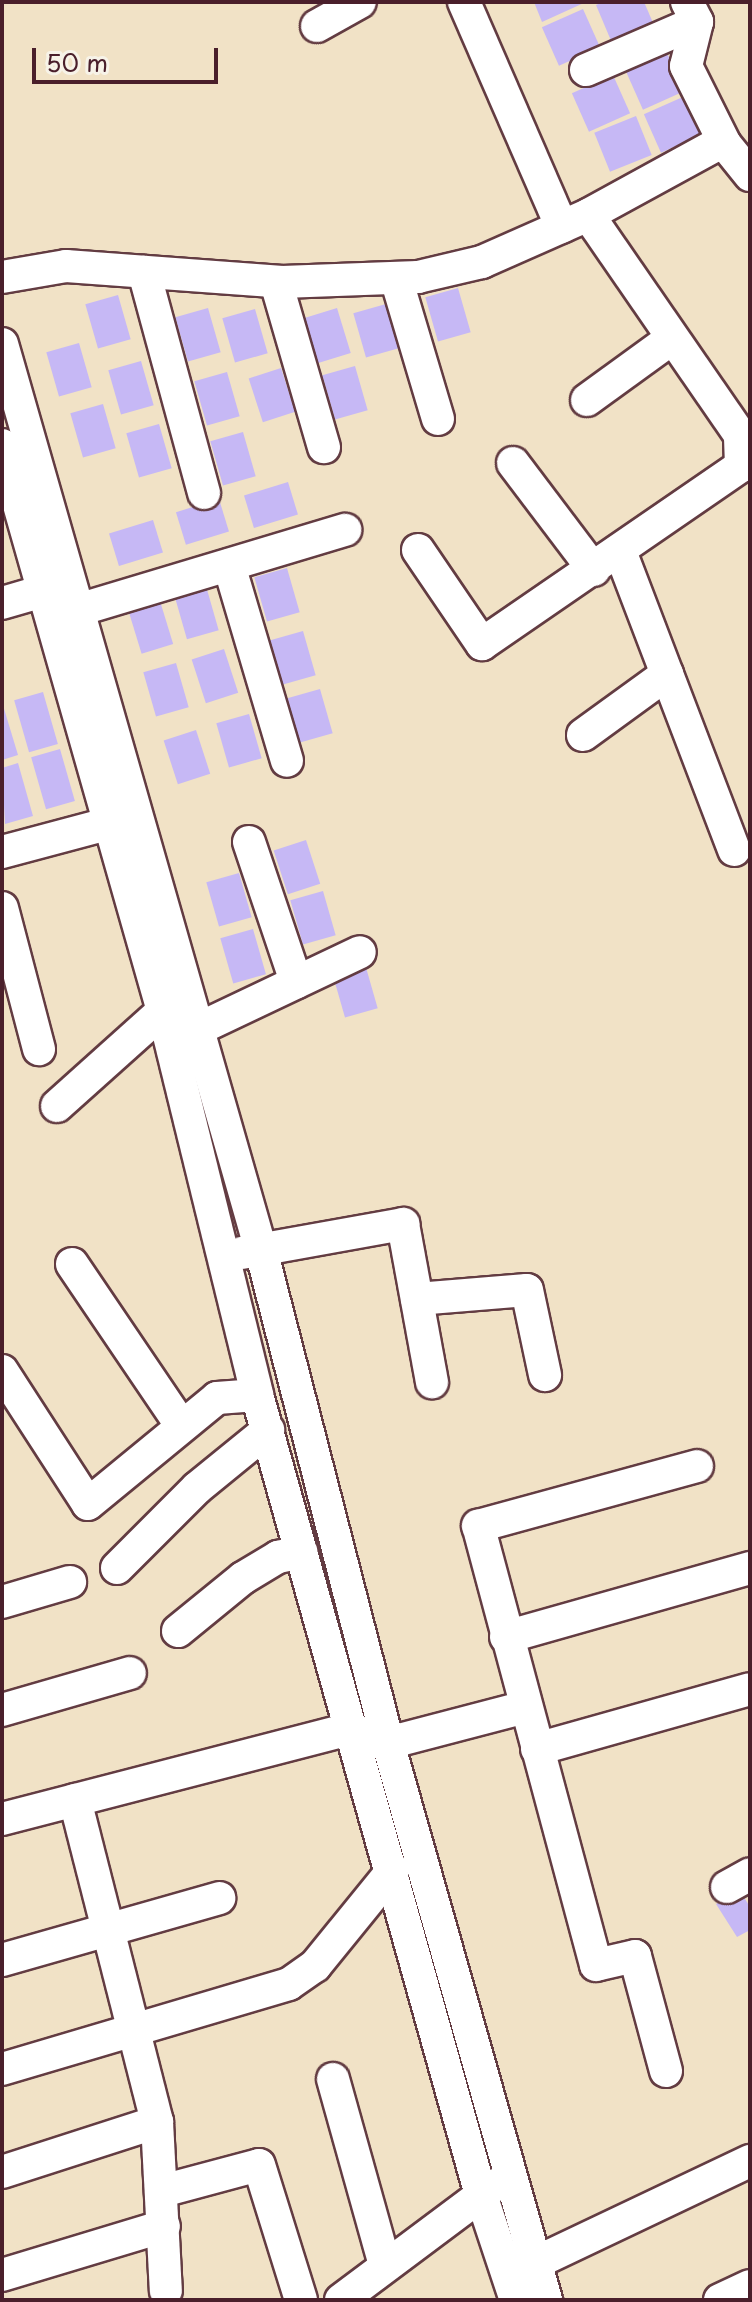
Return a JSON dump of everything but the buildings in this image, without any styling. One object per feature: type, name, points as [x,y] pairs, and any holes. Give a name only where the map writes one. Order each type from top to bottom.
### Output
[{"type":"street","points":[[317,26],[360,2]]},
{"type":"street","points":[[418,550],[482,644],[620,551],[746,478],[740,435],[671,339],[575,221],[464,2]]},
{"type":"street","points":[[586,70],[692,12]]},
{"type":"street","points":[[692,12],[686,66],[725,144],[750,175]]},
{"type":"street","points":[[2,277],[66,266],[276,282],[396,278],[482,262],[575,221],[725,144]]},
{"type":"street","points":[[144,272],[204,493]]},
{"type":"street","points":[[396,278],[438,419]]},
{"type":"street","points":[[276,282],[324,447]]},
{"type":"street","points":[[587,400],[671,339]]},
{"type":"street","points":[[2,344],[60,600],[123,820],[198,1029],[261,1250],[388,1743],[508,2176],[546,2300]]},
{"type":"street","points":[[2,445],[60,600]]},
{"type":"street","points":[[513,463],[594,570]]},
{"type":"street","points":[[2,603],[60,600],[229,565],[345,530]]},
{"type":"street","points":[[620,551],[734,850]]},
{"type":"street","points":[[229,565],[287,761]]},
{"type":"street","points":[[583,735],[667,674]]},
{"type":"street","points":[[3,849],[123,820]]},
{"type":"street","points":[[123,820],[163,1011],[257,1395],[393,1870],[481,2195],[516,2300]]},
{"type":"street","points":[[249,842],[296,982]]},
{"type":"street","points":[[2,908],[39,1049]]},
{"type":"street","points":[[198,1029],[360,952]]},
{"type":"street","points":[[57,1106],[163,1011]]},
{"type":"street","points":[[225,1257],[401,1223],[432,1382]]},
{"type":"street","points":[[72,1264],[181,1425]]},
{"type":"street","points":[[417,1299],[527,1290],[545,1375]]},
{"type":"street","points":[[2,1371],[85,1504],[181,1425],[225,1395],[257,1395]]},
{"type":"street","points":[[117,1568],[197,1488],[268,1430]]},
{"type":"street","points":[[666,2071],[635,1956],[596,1965],[478,1526],[697,1466]]},
{"type":"street","points":[[178,1631],[243,1578],[278,1557],[301,1552]]},
{"type":"street","points":[[506,1637],[750,1568]]},
{"type":"street","points":[[2,1602],[70,1582]]},
{"type":"street","points":[[2,1710],[130,1673]]},
{"type":"street","points":[[537,1749],[750,1689]]},
{"type":"street","points":[[2,1819],[351,1729],[388,1743],[525,1707]]},
{"type":"street","points":[[75,1800],[136,2027],[157,2122],[166,2291]]},
{"type":"street","points":[[2,2069],[299,1979],[393,1870]]},
{"type":"street","points":[[2,1960],[219,1898]]},
{"type":"street","points":[[333,2079],[385,2265]]},
{"type":"street","points":[[2,2172],[157,2122]]},
{"type":"street","points":[[535,2263],[750,2161]]},
{"type":"street","points":[[162,2191],[259,2165],[301,2300]]},
{"type":"street","points":[[341,2300],[508,2176]]},
{"type":"street","points":[[2,2275],[164,2226]]},
{"type":"street","points":[[720,2300],[750,2286]]}]
